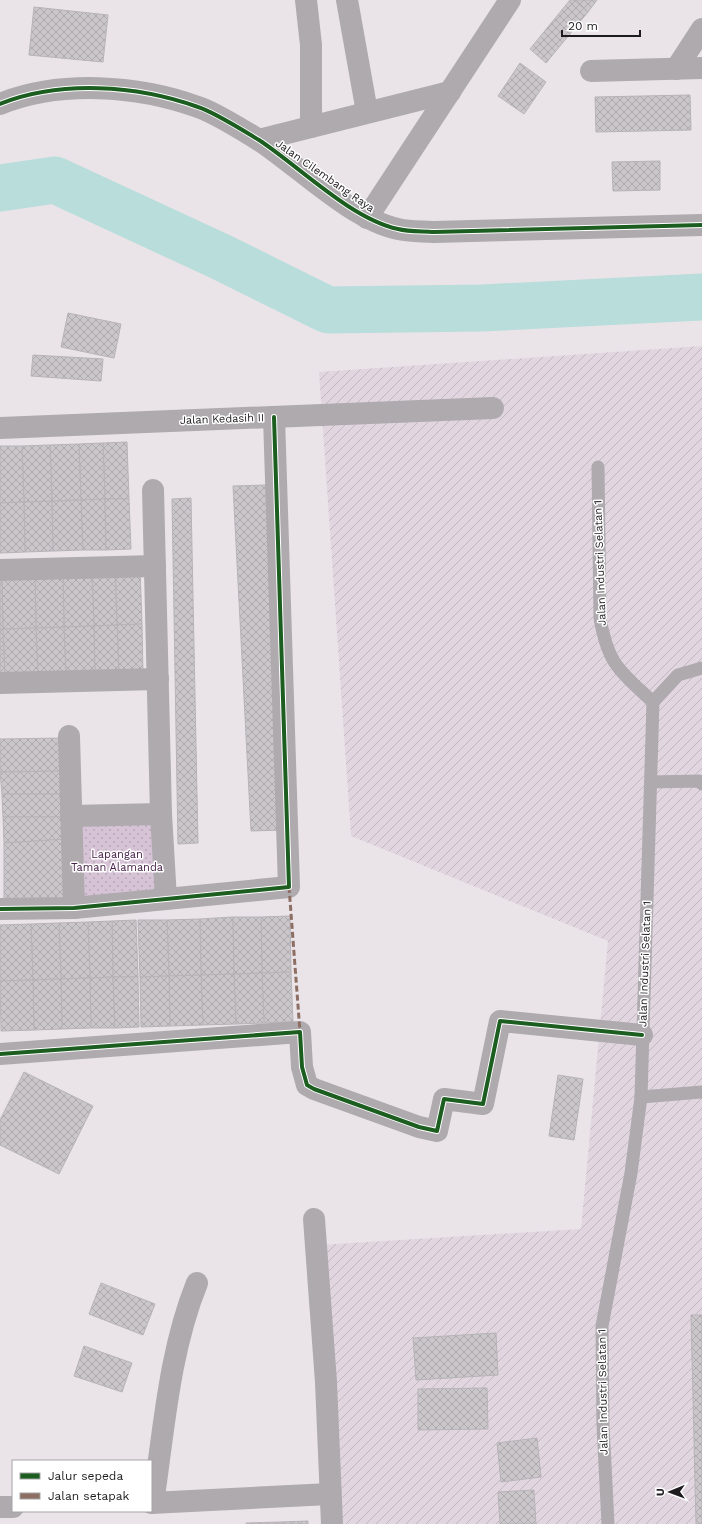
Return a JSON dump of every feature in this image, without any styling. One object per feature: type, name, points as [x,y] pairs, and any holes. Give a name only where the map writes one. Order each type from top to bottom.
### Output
[{"type":"street","points":[[306,0],[311,45],[311,127]]},
{"type":"street","points":[[347,0],[367,112]]},
{"type":"street","points":[[367,218],[510,0]]},
{"type":"street","points":[[676,69],[702,29]]},
{"type":"street","points":[[591,71],[702,68]]},
{"type":"street","name":"Jalan Cilembang Raya","points":[[0,104],[13,99],[63,88],[144,91],[199,107],[259,140],[367,218],[398,230],[434,232],[702,225]]},
{"type":"street","points":[[259,140],[450,92]]},
{"type":"street","name":"Jalan Kedasih II","points":[[0,428],[493,408]]},
{"type":"street","points":[[0,909],[74,908],[289,887],[274,417]]},
{"type":"street","points":[[153,490],[161,814],[166,899]]},
{"type":"street","points":[[0,570],[155,566]]},
{"type":"street","points":[[0,683],[158,680]]},
{"type":"street","points":[[69,736],[74,908]]},
{"type":"street","points":[[71,816],[161,814]]},
{"type":"street","points":[[0,1054],[300,1032],[302,1067],[307,1085],[314,1089],[419,1127],[436,1131],[444,1100],[483,1104],[500,1021],[642,1035]]},
{"type":"street","points":[[314,1219],[326,1382],[332,1524]]},
{"type":"street","points":[[196,1282],[182,1326],[152,1503],[330,1494]]},
{"type":"street","points":[[0,1507],[12,1507]]},
{"type":"lane","name":"Jalan Industri Selatan 1","points":[[598,467],[600,618],[604,640],[609,656],[618,670],[653,702],[641,1097],[631,1173],[602,1326],[603,1425],[608,1524]]},
{"type":"lane","points":[[653,702],[678,675],[702,668]]},
{"type":"lane","points":[[651,782],[699,781],[702,784]]},
{"type":"lane","points":[[641,1097],[702,1092]]},
{"type":"shaded area","points":[[702,346],[702,1524],[338,1524],[319,1245],[581,1229],[608,941],[351,836],[319,372]]},
{"type":"green space","name":"Lapangan Taman Alamanda","points":[[156,819],[157,900],[77,903],[76,821]]},
{"type":"building","points":[[570,0],[574,0],[588,12],[546,63],[530,49]]},
{"type":"building","points":[[574,0],[597,0],[588,12]]},
{"type":"building","points":[[34,7],[108,15],[103,62],[29,55]]},
{"type":"building","points":[[520,63],[546,82],[524,114],[498,96]]},
{"type":"building","points":[[690,95],[691,130],[596,132],[595,97]]},
{"type":"building","points":[[660,161],[660,190],[613,191],[612,162]]},
{"type":"building","points":[[68,313],[121,324],[114,358],[61,347]]},
{"type":"building","points":[[33,355],[103,359],[101,381],[31,376]]},
{"type":"building","points":[[127,442],[129,499],[105,499],[103,443]]},
{"type":"building","points":[[103,443],[105,499],[81,500],[79,444]]},
{"type":"building","points":[[79,444],[81,500],[52,501],[50,445]]},
{"type":"building","points":[[50,445],[52,501],[24,502],[22,446]]},
{"type":"building","points":[[0,446],[22,446],[24,502],[0,503]]},
{"type":"building","points":[[266,485],[284,830],[251,831],[233,486]]},
{"type":"building","points":[[191,498],[198,843],[178,844],[172,499]]},
{"type":"building","points":[[105,499],[106,550],[83,550],[81,500]]},
{"type":"building","points":[[105,499],[129,499],[131,549],[106,550]]},
{"type":"building","points":[[81,500],[83,550],[53,551],[52,501]]},
{"type":"building","points":[[52,501],[53,551],[25,552],[24,502]]},
{"type":"building","points":[[24,502],[25,552],[0,553],[0,503]]},
{"type":"building","points":[[140,568],[142,624],[117,625],[115,569]]},
{"type":"building","points":[[92,569],[115,569],[117,625],[94,626]]},
{"type":"building","points":[[92,569],[94,626],[64,627],[63,570]]},
{"type":"building","points":[[63,570],[64,627],[36,628],[35,571]]},
{"type":"building","points":[[35,571],[36,628],[3,629],[2,572]]},
{"type":"building","points":[[0,572],[2,572],[3,629],[0,629]]},
{"type":"building","points":[[142,624],[143,675],[119,675],[117,625]]},
{"type":"building","points":[[117,625],[119,675],[95,676],[94,626]]},
{"type":"building","points":[[94,626],[95,676],[66,677],[64,627]]},
{"type":"building","points":[[64,627],[66,677],[38,678],[36,628]]},
{"type":"building","points":[[36,628],[38,678],[5,679],[3,629]]},
{"type":"building","points":[[0,629],[3,629],[5,679],[0,679]]},
{"type":"building","points":[[62,738],[65,771],[0,772],[0,739]]},
{"type":"building","points":[[65,771],[66,794],[2,794],[0,772]]},
{"type":"building","points":[[2,794],[66,794],[66,817],[3,817]]},
{"type":"building","points":[[3,817],[66,817],[66,839],[4,843]]},
{"type":"building","points":[[66,839],[68,904],[4,904],[4,843]]},
{"type":"building","points":[[290,916],[291,972],[262,973],[261,917]]},
{"type":"building","points":[[233,917],[234,974],[201,975],[200,919]]},
{"type":"building","points":[[233,917],[261,917],[262,973],[234,974]]},
{"type":"building","points":[[200,919],[201,975],[169,976],[167,920]]},
{"type":"building","points":[[136,920],[138,977],[113,977],[112,921]]},
{"type":"building","points":[[138,920],[167,920],[169,976],[140,977]]},
{"type":"building","points":[[112,921],[113,977],[90,978],[88,922]]},
{"type":"building","points":[[88,922],[90,978],[61,979],[59,923]]},
{"type":"building","points":[[59,923],[61,979],[33,980],[31,924]]},
{"type":"building","points":[[31,924],[33,980],[0,981],[0,925]]},
{"type":"building","points":[[291,972],[293,1022],[264,1023],[262,973]]},
{"type":"building","points":[[262,973],[264,1023],[236,1024],[234,974]]},
{"type":"building","points":[[234,974],[236,1024],[203,1025],[201,975]]},
{"type":"building","points":[[201,975],[203,1025],[170,1026],[169,976]]},
{"type":"building","points":[[169,976],[170,1026],[141,1027],[140,977]]},
{"type":"building","points":[[113,977],[115,1028],[91,1028],[90,978]]},
{"type":"building","points":[[113,977],[138,977],[139,1027],[115,1028]]},
{"type":"building","points":[[90,978],[91,1028],[62,1029],[61,979]]},
{"type":"building","points":[[61,979],[62,1029],[34,1030],[33,980]]},
{"type":"building","points":[[33,980],[34,1030],[1,1031],[0,981]]},
{"type":"building","points":[[24,1072],[93,1106],[59,1174],[0,1145],[0,1120]]},
{"type":"building","points":[[558,1075],[583,1079],[574,1140],[549,1136]]},
{"type":"building","points":[[101,1283],[155,1304],[143,1335],[89,1314]]},
{"type":"building","points":[[691,1315],[702,1315],[702,1524],[696,1524]]},
{"type":"building","points":[[496,1333],[498,1375],[416,1380],[413,1338]]},
{"type":"building","points":[[84,1346],[132,1363],[122,1392],[74,1376]]},
{"type":"building","points":[[487,1388],[488,1429],[418,1430],[418,1389]]},
{"type":"building","points":[[537,1438],[541,1477],[501,1482],[497,1443]]},
{"type":"building","points":[[534,1490],[536,1524],[500,1524],[498,1492]]},
{"type":"building","points":[[308,1521],[308,1524],[280,1524],[280,1522]]},
{"type":"building","points":[[280,1522],[280,1524],[246,1524],[246,1523]]},
{"type":"waterway","points":[[0,188],[55,180],[219,256],[328,310],[482,308],[702,297]]},
{"type":"marked path","points":[[289,887],[300,1032]]},
{"type":"cycle path","points":[[0,104],[23,96],[48,91],[99,88],[150,94],[205,109],[259,140],[344,204],[362,215],[402,230],[434,232],[702,225]]},
{"type":"cycle path","points":[[0,909],[74,908],[289,887],[274,417]]},
{"type":"cycle path","points":[[0,1054],[300,1032],[302,1067],[307,1085],[314,1089],[419,1127],[437,1131],[444,1099],[483,1104],[500,1021],[642,1035]]}]
